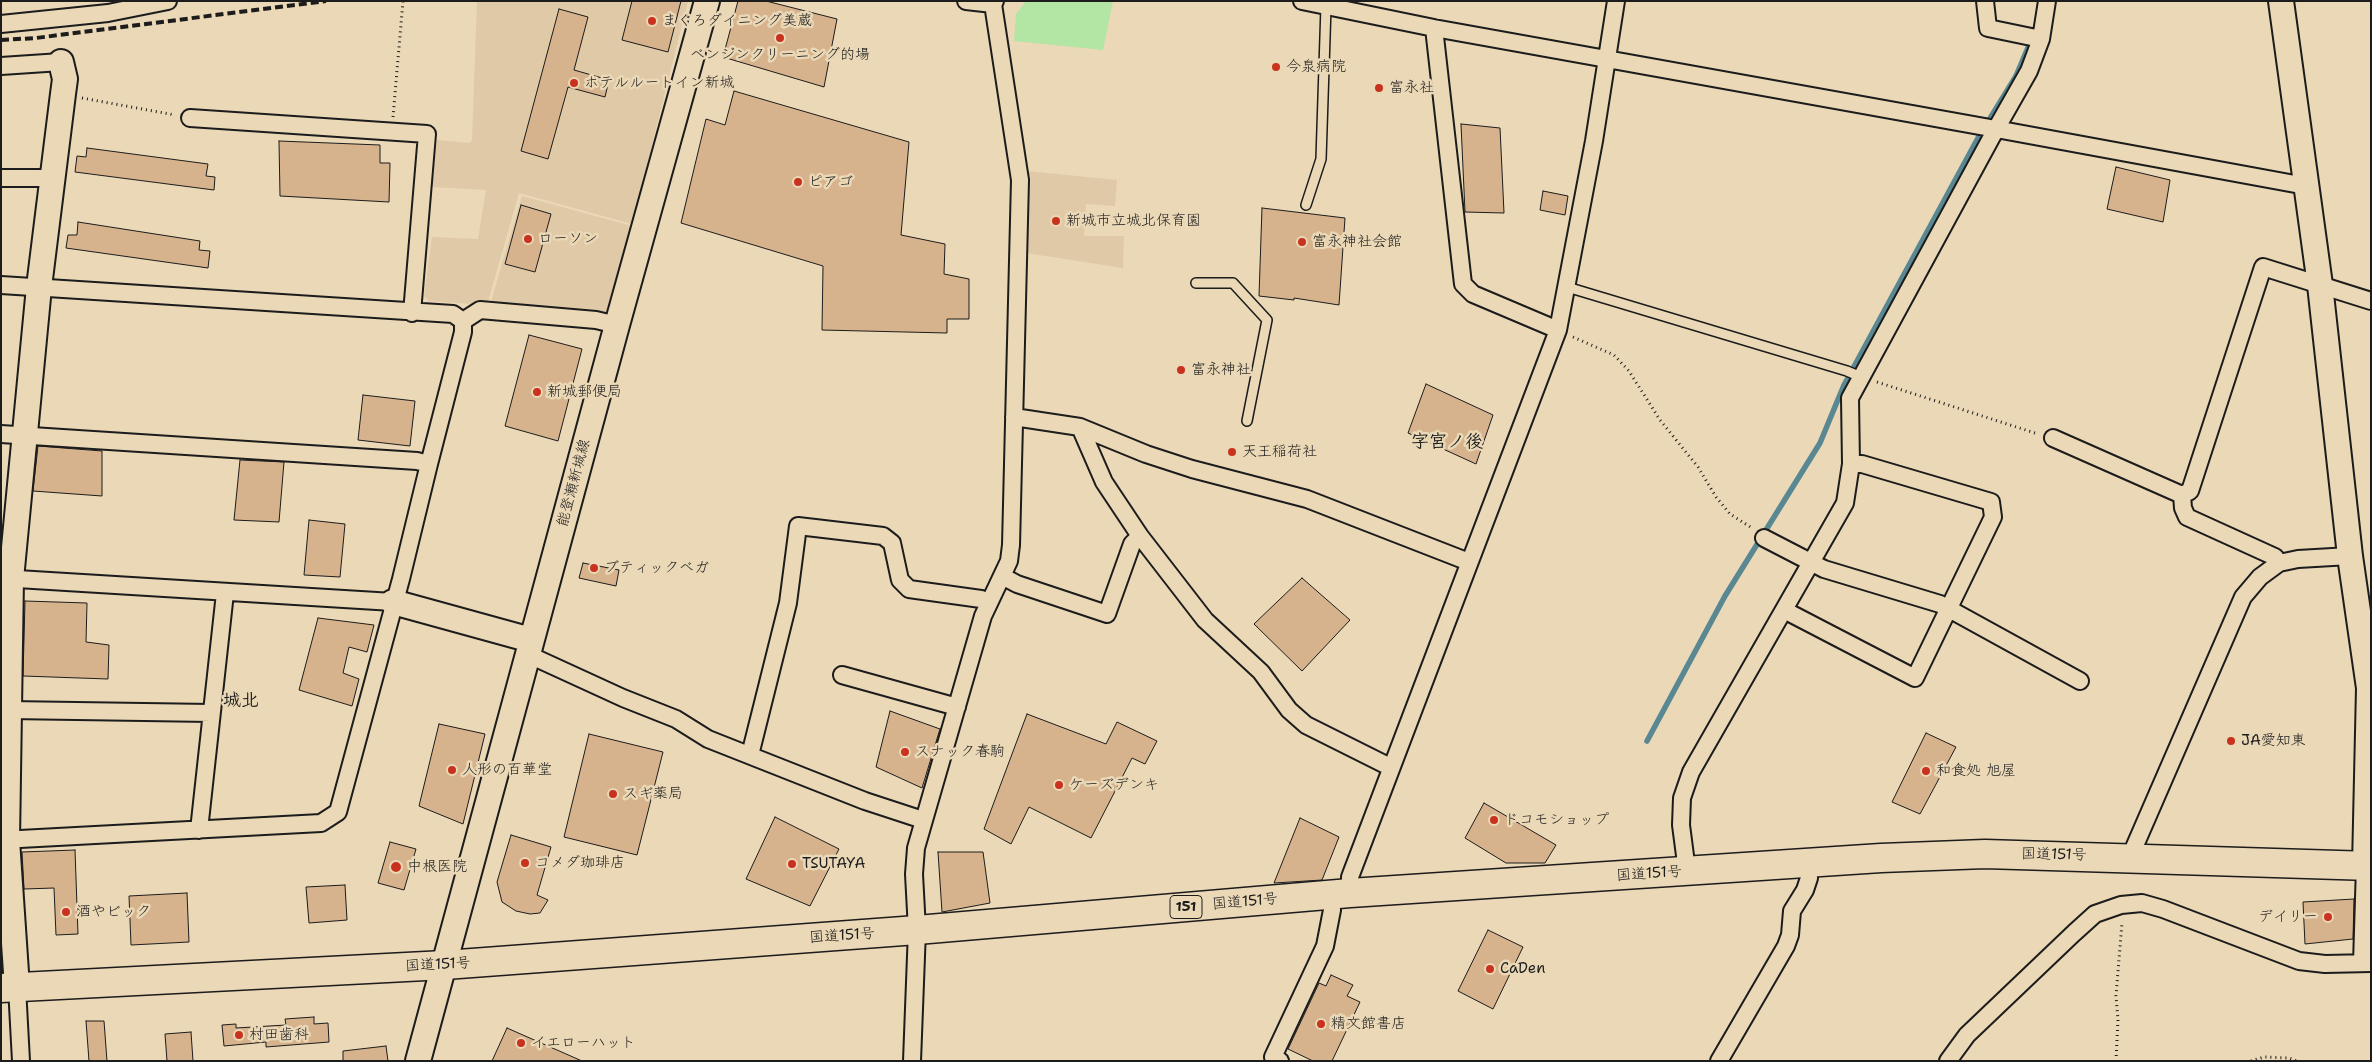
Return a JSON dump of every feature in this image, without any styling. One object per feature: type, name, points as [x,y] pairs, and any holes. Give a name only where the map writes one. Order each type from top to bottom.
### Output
[{"type":"highway","name":"国道151号","points":[[9,988],[445,965],[917,930],[1341,894],[1808,863],[1985,854],[2130,857],[2368,866]]},
{"type":"street","name":"能登瀬新城線","points":[[418,1061],[529,647],[707,1]]},
{"type":"street","points":[[912,1061],[917,930],[914,874],[916,848],[989,603],[1009,561],[1012,545],[1020,180],[994,3],[966,1]]},
{"type":"street","points":[[1302,1],[1434,28],[2306,186]]},
{"type":"street","points":[[1275,1060],[1325,946],[1332,910],[1356,865],[1390,767],[1558,330],[1616,1]]},
{"type":"street","points":[[1985,1],[1988,28],[2032,37]]},
{"type":"street","points":[[1687,871],[1682,798],[1691,772],[1845,503],[1851,464],[1850,398],[1854,374],[1988,128],[2029,71],[2032,37],[2047,1]]},
{"type":"street","points":[[1948,1061],[1967,1035],[2074,933],[2095,914],[2121,904],[2142,904],[2163,909],[2299,961],[2325,964],[2366,963],[2370,716],[2364,606],[2350,556],[2320,285],[2281,1]]},
{"type":"street","points":[[1,24],[108,13],[161,2]]},
{"type":"street","points":[[1434,28],[1463,284],[1473,294],[1558,330]]},
{"type":"street","points":[[1,66],[61,62],[64,79],[39,288],[25,436],[6,578],[9,710],[4,840],[9,988],[21,1061]]},
{"type":"street","points":[[190,118],[427,134],[412,313]]},
{"type":"street","points":[[1,178],[52,178]]},
{"type":"street","points":[[2182,495],[2190,490],[2264,267],[2371,301]]},
{"type":"street","points":[[1,286],[412,313],[453,314],[463,321],[464,332],[401,579],[393,602],[338,812],[322,823],[4,840]]},
{"type":"street","points":[[463,321],[480,310],[596,320],[617,325]]},
{"type":"street","points":[[1014,416],[1080,427],[1146,454],[1192,469],[1307,499],[1469,562]]},
{"type":"street","points":[[1080,427],[1104,482],[1140,536],[1205,620],[1261,672],[1289,710],[1306,725],[1390,767]]},
{"type":"street","points":[[1,434],[417,461],[429,464]]},
{"type":"street","points":[[2053,438],[2182,495]]},
{"type":"street","points":[[1784,610],[1915,678],[1993,518],[1991,502],[1862,464],[1851,464]]},
{"type":"street","points":[[2182,495],[2183,508],[2187,517],[2275,557],[2280,563]]},
{"type":"street","points":[[750,756],[788,603],[798,526],[883,536],[892,543],[900,580],[909,588],[981,599],[989,603]]},
{"type":"street","points":[[1760,535],[1811,563],[1948,608],[2080,681]]},
{"type":"street","points":[[1002,576],[1017,584],[1107,614],[1132,544],[1140,536]]},
{"type":"street","points":[[2130,857],[2242,597],[2260,577],[2280,563],[2298,559],[2350,556]]},
{"type":"street","points":[[6,578],[393,602],[529,647],[623,698],[676,719],[708,739],[864,801],[924,820]]},
{"type":"street","points":[[199,830],[225,593]]},
{"type":"street","points":[[842,674],[957,707]]},
{"type":"street","points":[[9,710],[211,713]]},
{"type":"street","points":[[1719,1061],[1786,946],[1790,935],[1792,911],[1805,890],[1809,878],[1808,863]]},
{"type":"lane","points":[[1306,205],[1321,159],[1326,6]]},
{"type":"lane","points":[[1196,282],[1233,283],[1267,320],[1247,421]]},
{"type":"lane","points":[[1567,287],[1854,374]]},
{"type":"path","points":[[392,133],[403,1]]},
{"type":"path","points":[[63,94],[190,118]]},
{"type":"path","points":[[1558,330],[1614,355],[1619,360],[1629,371],[1660,420],[1698,467],[1716,497],[1730,514],[1751,526],[1760,535]]},
{"type":"path","points":[[1854,374],[2053,438]]},
{"type":"path","points":[[2116,1061],[2118,1020],[2116,996],[2123,916],[2121,904]]},
{"type":"path","points":[[2251,1061],[2264,1057],[2289,1058],[2297,1061]]},
{"type":"shaded area","points":[[477,1],[688,1],[632,224],[519,193],[487,305],[429,301],[424,296],[432,237],[478,239],[486,190],[432,187],[437,140],[470,143],[472,140]]},
{"type":"shaded area","name":"新城市立城北保育園","points":[[1027,171],[1117,180],[1115,206],[1086,204],[1084,236],[1124,236],[1123,268],[1026,253]]},
{"type":"shaded area","points":[[522,196],[632,226],[607,315],[490,305]]},
{"type":"green space","points":[[1026,1],[1113,1],[1103,50],[1014,41],[1016,14]]},
{"type":"building","name":"まぐろダイニング美蔵","points":[[632,1],[681,1],[668,52],[622,40]]},
{"type":"building","name":"ベンジンクリーニング的場","points":[[738,1],[766,1],[837,19],[824,87],[723,57]]},
{"type":"building","name":"ホテルルートイン新城","points":[[559,9],[588,17],[574,70],[609,80],[605,97],[568,87],[548,159],[521,151]]},
{"type":"building","name":"ピアゴ","points":[[734,91],[909,142],[901,235],[945,244],[944,274],[969,279],[969,319],[947,319],[947,333],[822,330],[823,266],[681,223],[706,119],[725,125]]},
{"type":"building","points":[[1461,124],[1500,128],[1504,213],[1465,212]]},
{"type":"building","points":[[279,141],[380,145],[380,163],[390,163],[389,202],[280,196]]},
{"type":"building","points":[[87,148],[208,164],[206,176],[215,177],[214,190],[75,172],[77,156],[86,157]]},
{"type":"building","points":[[2116,167],[2170,180],[2163,222],[2107,209]]},
{"type":"building","points":[[1543,191],[1568,196],[1565,215],[1540,210]]},
{"type":"building","name":"ローソン","points":[[521,205],[551,214],[535,272],[505,264]]},
{"type":"building","name":"富永神社会館","points":[[1262,208],[1345,218],[1339,305],[1294,298],[1294,300],[1259,296]]},
{"type":"building","points":[[78,222],[200,241],[199,250],[210,251],[208,268],[66,248],[68,235],[77,235]]},
{"type":"building","points":[[529,335],[582,349],[558,441],[505,426]]},
{"type":"building","points":[[1426,384],[1493,415],[1476,464],[1408,433]]},
{"type":"building","points":[[363,395],[415,401],[410,446],[358,440]]},
{"type":"building","points":[[38,446],[102,451],[102,496],[33,491]]},
{"type":"building","points":[[240,460],[284,462],[279,522],[234,520]]},
{"type":"building","points":[[309,520],[345,524],[340,577],[304,575]]},
{"type":"building","name":"ブティックベガ","points":[[583,563],[619,570],[616,586],[579,578]]},
{"type":"building","points":[[1302,578],[1350,620],[1302,671],[1254,624]]},
{"type":"building","points":[[25,601],[87,603],[86,642],[109,645],[108,679],[23,676]]},
{"type":"building","points":[[318,618],[374,625],[367,652],[349,647],[343,673],[359,679],[352,706],[299,690]]},
{"type":"building","points":[[890,711],[940,729],[922,788],[876,767]]},
{"type":"building","name":"ケーズデンキ","points":[[1027,714],[1106,744],[1117,722],[1157,741],[1145,764],[1132,758],[1091,838],[1029,807],[1011,844],[984,829]]},
{"type":"building","name":"人形の百華堂","points":[[439,724],[485,734],[463,824],[419,806]]},
{"type":"building","points":[[1926,733],[1956,747],[1920,814],[1892,802]]},
{"type":"building","name":"スギ薬局","points":[[589,734],[663,752],[637,855],[564,837]]},
{"type":"building","name":"ドコモショップ","points":[[1484,803],[1556,845],[1545,863],[1506,863],[1465,838]]},
{"type":"building","name":"TSUTAYA","points":[[775,817],[839,849],[810,906],[746,879]]},
{"type":"building","points":[[1300,818],[1339,837],[1322,880],[1274,883]]},
{"type":"building","name":"コメダ珈琲店","points":[[511,835],[551,847],[537,895],[548,900],[540,913],[530,914],[516,911],[502,902],[497,882]]},
{"type":"building","points":[[390,842],[416,849],[404,890],[378,883]]},
{"type":"building","name":"酒やビック","points":[[75,850],[78,934],[56,935],[54,888],[24,889],[22,852]]},
{"type":"building","points":[[938,852],[983,852],[990,903],[942,912]]},
{"type":"building","points":[[345,885],[347,920],[309,923],[306,887]]},
{"type":"building","points":[[187,893],[189,942],[131,945],[129,896]]},
{"type":"building","points":[[2354,899],[2353,939],[2305,944],[2303,902]]},
{"type":"building","name":"CaDen","points":[[1488,930],[1523,947],[1493,1009],[1458,991]]},
{"type":"building","name":"精文館書店","points":[[1331,975],[1353,985],[1347,996],[1360,1002],[1332,1061],[1313,1061],[1288,1049],[1319,983],[1326,986]]},
{"type":"building","points":[[314,1017],[314,1024],[328,1023],[329,1042],[266,1047],[266,1042],[224,1046],[222,1025],[236,1024],[236,1028],[286,1025],[285,1019]]},
{"type":"building","points":[[86,1021],[104,1021],[107,1061],[89,1061]]},
{"type":"building","name":"イエローハット","points":[[507,1028],[582,1061],[492,1061]]},
{"type":"building","points":[[191,1032],[193,1061],[167,1061],[165,1034]]},
{"type":"building","points":[[386,1046],[388,1061],[343,1061],[343,1051]]},
{"type":"waterway","points":[[1647,741],[1725,596],[1820,443],[1844,385],[1978,138],[2016,76],[2032,38]]},
{"type":"railway","points":[[1,40],[36,38],[326,1]]},
{"type":"place","name":"まぐろダイニング美蔵","points":[[652,21]]},
{"type":"place","name":"ベンジンクリーニング的場","points":[[780,38]]},
{"type":"place","name":"今泉病院","points":[[1276,67]]},
{"type":"place","name":"ホテルルートイン新城","points":[[574,83]]},
{"type":"place","name":"富永社","points":[[1379,88]]},
{"type":"place","name":"ピアゴ","points":[[798,182]]},
{"type":"place","name":"新城市立城北保育園","points":[[1056,221]]},
{"type":"place","name":"ローソン","points":[[528,239]]},
{"type":"place","name":"富永神社会館","points":[[1302,242]]},
{"type":"place","name":"富永神社","points":[[1181,370]]},
{"type":"place","name":"新城郵便局","points":[[537,392]]},
{"type":"place","name":"天王稲荷社","points":[[1232,452]]},
{"type":"place","name":"ブティックベガ","points":[[594,568]]},
{"type":"place","name":"JA愛知東","points":[[2231,741]]},
{"type":"place","name":"スナック春駒","points":[[905,752]]},
{"type":"place","name":"人形の百華堂","points":[[452,770]]},
{"type":"place","name":"和食処 旭屋","points":[[1926,771]]},
{"type":"place","name":"ケーズデンキ","points":[[1059,785]]},
{"type":"place","name":"スギ薬局","points":[[613,794]]},
{"type":"place","name":"ドコモショップ","points":[[1494,820]]},
{"type":"place","name":"コメダ珈琲店","points":[[525,863]]},
{"type":"place","name":"TSUTAYA","points":[[792,864]]},
{"type":"place","name":"中根医院","points":[[396,867]]},
{"type":"place","name":"酒やビック","points":[[66,912]]},
{"type":"place","name":"デイリー","points":[[2328,917]]},
{"type":"place","name":"CaDen","points":[[1490,969]]},
{"type":"place","name":"精文館書店","points":[[1321,1024]]},
{"type":"place","name":"村田歯科","points":[[239,1035]]},
{"type":"place","name":"イエローハット","points":[[521,1043]]},
{"type":"district","name":"字宮ノ後","points":[[1447,442]]},
{"type":"district","name":"城北","points":[[241,701]]}]
